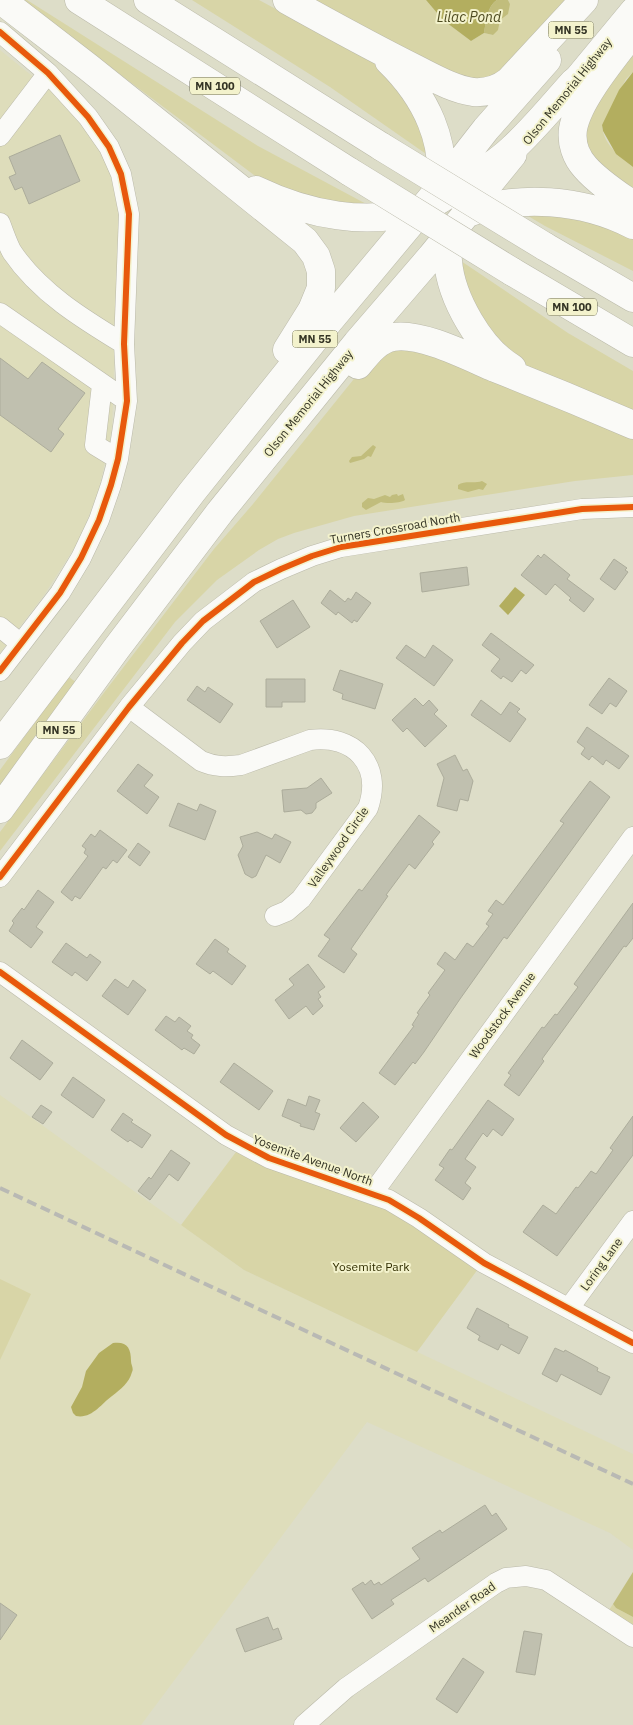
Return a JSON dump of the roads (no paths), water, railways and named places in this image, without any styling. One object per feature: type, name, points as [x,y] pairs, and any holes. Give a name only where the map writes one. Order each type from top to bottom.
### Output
[{"type":"highway","points":[[1,0],[306,241],[316,256],[321,271],[321,288],[312,310],[295,339],[256,391],[192,492]]},
{"type":"highway","name":"MN 100","points":[[80,0],[350,172],[633,343]]},
{"type":"highway","name":"MN 100","points":[[148,0],[382,147],[633,298]]},
{"type":"highway","points":[[286,0],[377,50],[447,84],[474,92],[496,89],[509,81],[584,0]]},
{"type":"highway","points":[[633,32],[588,95],[578,115],[573,139],[576,154],[586,168],[633,205]]},
{"type":"highway","points":[[377,50],[412,86],[436,133],[440,149],[448,261],[460,304],[474,328],[494,354],[508,366],[536,383]]},
{"type":"highway","points":[[477,176],[497,138],[547,60]]},
{"type":"highway","name":"Olson Memorial Highway","points":[[0,809],[62,726],[105,664],[220,512],[357,343],[444,213],[486,129],[547,60]]},
{"type":"highway","points":[[444,213],[477,176],[513,148],[574,82]]},
{"type":"highway","points":[[221,173],[279,201],[333,215],[380,216],[444,213],[504,204],[560,202],[593,208],[633,225]]},
{"type":"highway","name":"Olson Memorial Highway","points":[[0,745],[192,492],[329,321],[444,213]]},
{"type":"highway","points":[[220,512],[303,429],[372,349],[382,341],[393,337],[426,341],[536,383],[633,425]]},
{"type":"main road","name":"Olson Memorial Highway","points":[[547,60],[595,0]]},
{"type":"main road","name":"Olson Memorial Highway","points":[[444,213],[574,82],[633,10]]},
{"type":"street","points":[[0,32],[48,73],[88,117],[109,147],[121,174],[129,214],[124,344],[127,401],[112,485],[99,520],[81,558],[60,593],[0,671]]},
{"type":"street","points":[[0,136],[48,73]]},
{"type":"street","points":[[0,223],[12,250],[32,277],[71,311],[124,344]]},
{"type":"street","points":[[0,313],[127,401]]},
{"type":"street","points":[[102,385],[95,445],[118,459]]},
{"type":"street","name":"Turners Crossroad North","points":[[0,877],[176,649],[203,621],[254,582],[312,556],[341,547],[575,510],[633,507]]},
{"type":"street","points":[[0,628],[21,644]]},
{"type":"street","name":"Valleywood Circle","points":[[129,708],[210,765],[229,767],[241,765],[310,740],[320,739],[334,740],[347,744],[364,758],[373,786],[372,798],[365,813],[301,899],[287,911],[275,916]]},
{"type":"street","name":"Woodstock Avenue","points":[[372,1194],[633,836]]},
{"type":"street","name":"Yosemite Avenue North","points":[[0,972],[226,1135],[269,1158],[372,1194],[407,1210],[484,1263],[633,1343]]},
{"type":"street","name":"Loring Lane","points":[[569,1308],[633,1221]]},
{"type":"street","name":"Meander Road","points":[[304,1725],[346,1688],[496,1583],[506,1578],[526,1576],[546,1580],[633,1637]]},
{"type":"water","name":"Lilac Pond","points":[[426,0],[497,0],[489,10],[484,33],[471,41],[443,20]]},
{"type":"water","points":[[633,72],[633,167],[616,154],[603,131],[602,125],[619,90]]},
{"type":"water","points":[[515,587],[525,595],[508,615],[499,606]]},
{"type":"water","points":[[113,1343],[125,1344],[129,1349],[133,1369],[131,1376],[127,1383],[92,1413],[76,1416],[71,1407],[82,1387],[86,1371],[99,1353]]},
{"type":"railway","points":[[0,1188],[633,1484]]},
{"type":"park label","name":"Yosemite Park","points":[[371,1266]]}]
